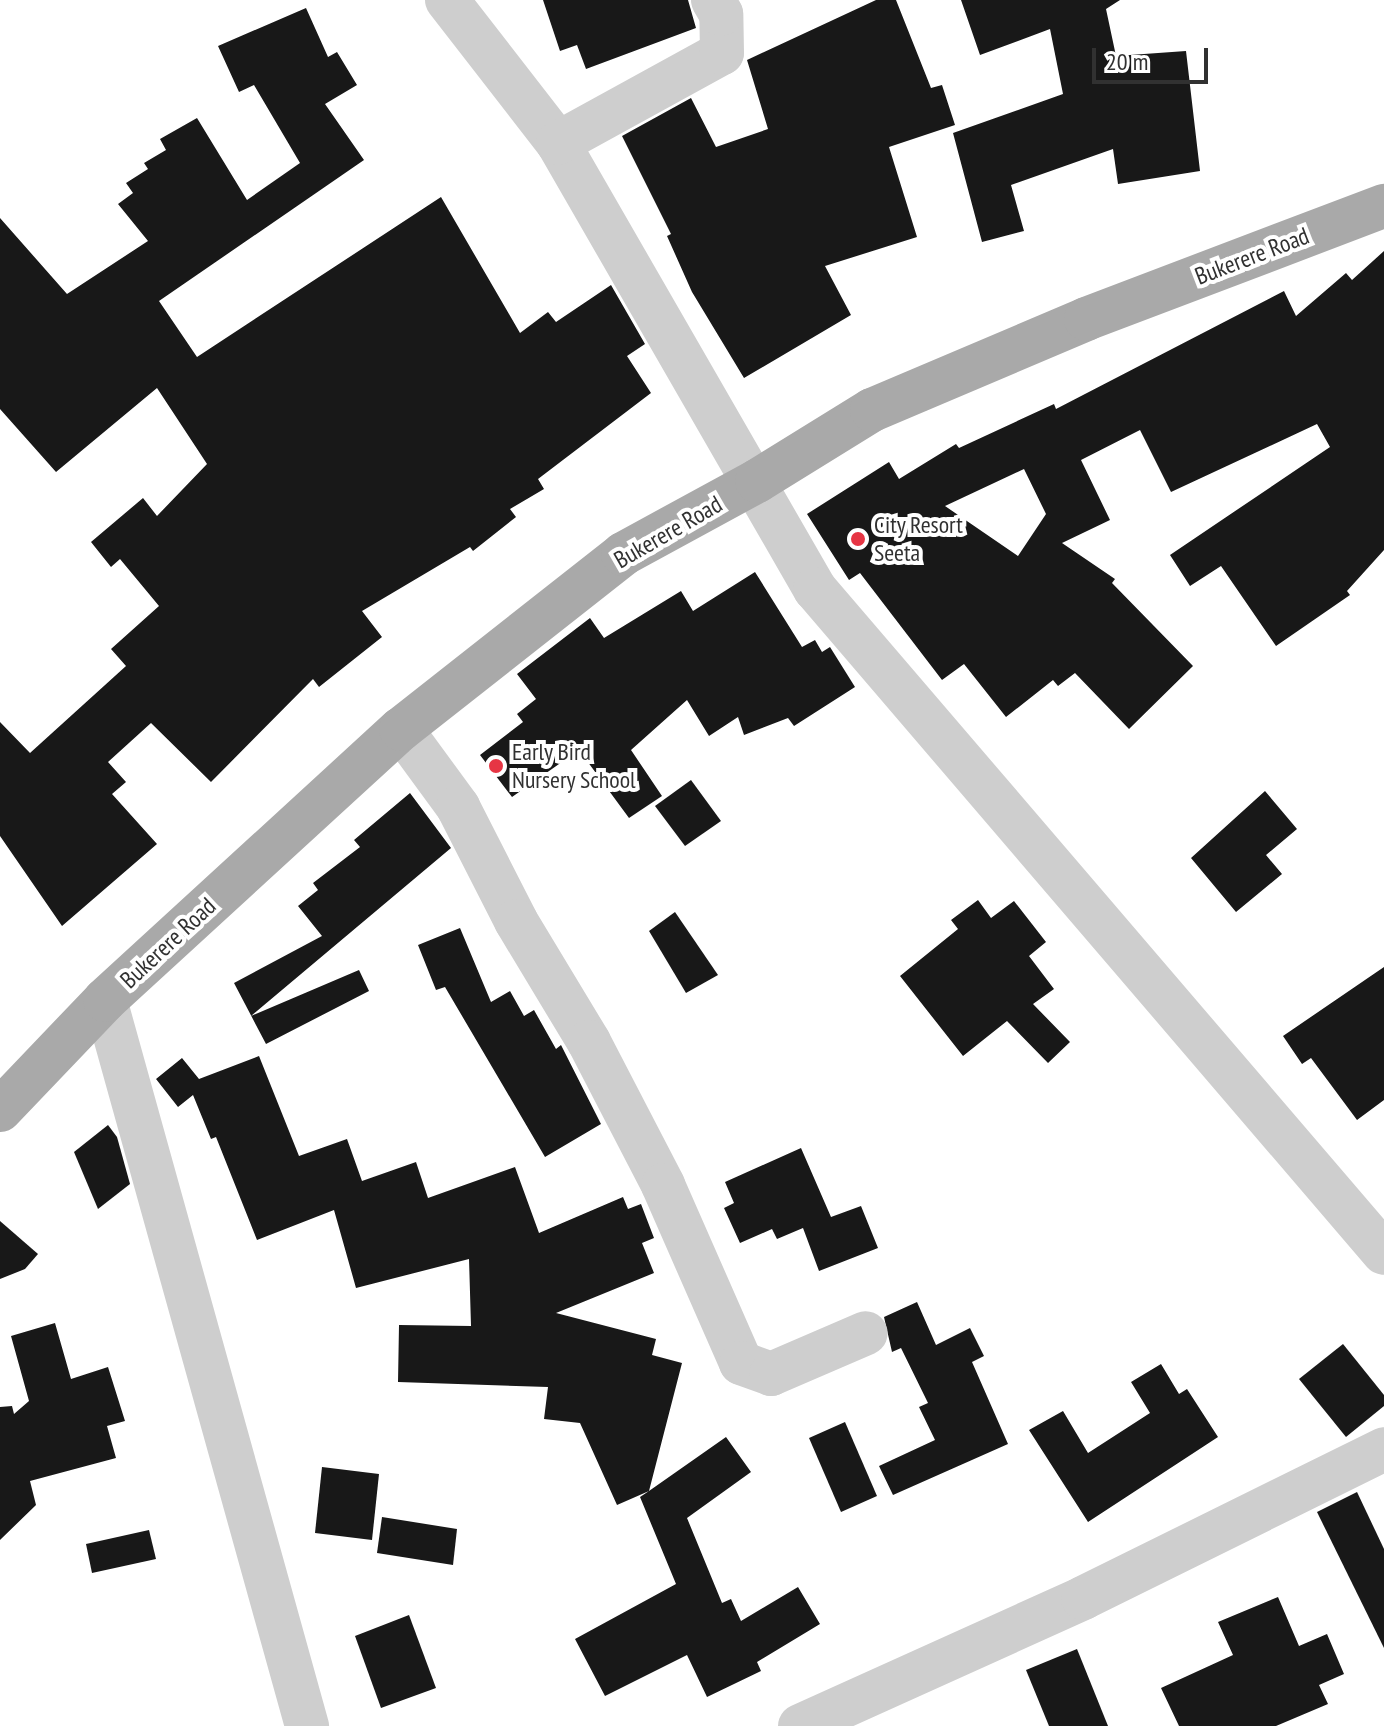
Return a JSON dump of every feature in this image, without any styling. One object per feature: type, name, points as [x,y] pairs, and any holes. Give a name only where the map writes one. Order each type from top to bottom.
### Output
[{"type":"main road","name":"Bukerere Road","points":[[0,1110],[105,1000],[401,729],[623,554],[757,481],[872,410],[1086,319],[1384,206]]},
{"type":"street","points":[[447,0],[558,143],[757,481],[815,589],[1384,1253]]},
{"type":"street","points":[[558,143],[722,53],[721,14],[713,0]]},
{"type":"street","points":[[401,729],[458,807],[516,921],[589,1042],[663,1185],[741,1363],[771,1374],[866,1333]]},
{"type":"street","points":[[105,1000],[307,1726]]},
{"type":"street","points":[[800,1726],[1083,1598],[1384,1449]]},
{"type":"building","points":[[543,0],[688,0],[696,28],[586,69],[577,45],[560,51]]},
{"type":"building","points":[[876,0],[896,0],[931,88],[942,85],[955,125],[889,147],[917,237],[825,266],[851,315],[744,378],[692,292],[667,236],[671,234],[622,136],[691,98],[716,147],[768,129],[747,60]]},
{"type":"building","points":[[961,0],[1120,0],[1106,9],[1116,56],[1186,51],[1200,171],[1118,184],[1113,149],[1011,185],[1024,231],[982,242],[953,133],[1063,94],[1050,29],[980,55]]},
{"type":"building","points":[[306,8],[328,57],[337,52],[357,85],[325,104],[364,160],[159,301],[197,357],[441,197],[520,333],[548,312],[556,322],[611,285],[645,344],[627,356],[651,393],[538,479],[544,489],[510,509],[516,517],[473,551],[470,547],[362,611],[382,637],[319,687],[313,679],[211,782],[151,723],[108,762],[126,782],[112,794],[157,844],[62,926],[0,836],[0,722],[30,753],[126,666],[111,649],[159,606],[120,559],[111,567],[91,542],[143,498],[157,516],[207,464],[157,388],[56,472],[0,409],[0,218],[67,294],[148,241],[118,204],[133,193],[126,183],[148,169],[144,163],[166,150],[160,139],[197,118],[247,200],[300,163],[254,85],[239,92],[218,46]]},
{"type":"building","points":[[1384,251],[1384,550],[1347,591],[1350,595],[1276,646],[1221,566],[1190,586],[1170,555],[1330,447],[1317,424],[1171,492],[1140,430],[1081,460],[1110,520],[1062,543],[1115,579],[1112,583],[1193,666],[1129,729],[1075,673],[1058,686],[1053,680],[1006,717],[964,664],[942,680],[860,573],[849,580],[807,514],[889,462],[899,479],[956,444],[959,448],[1054,404],[1056,409],[1284,291],[1296,316],[1346,273],[1352,280]],"holes":[[[1024,469],[1046,514],[1018,556],[945,506]]]},
{"type":"building","points":[[755,572],[802,647],[815,640],[822,652],[830,647],[855,687],[794,726],[788,718],[744,735],[738,717],[709,736],[687,700],[631,750],[662,796],[629,818],[579,750],[512,797],[480,755],[523,722],[517,714],[536,699],[517,674],[590,618],[604,638],[681,591],[693,611]]},
{"type":"building","points":[[691,780],[721,821],[685,846],[655,806]]},
{"type":"building","points":[[1265,791],[1297,829],[1266,855],[1282,874],[1236,912],[1191,858]]},
{"type":"building","points":[[410,793],[451,848],[251,1016],[234,983],[322,936],[298,906],[318,890],[313,883],[360,847],[354,840]]},
{"type":"building","points":[[978,900],[991,918],[1014,901],[1046,942],[1029,956],[1054,989],[1033,1004],[1070,1042],[1048,1063],[1007,1021],[963,1056],[900,976],[958,929],[951,920]]},
{"type":"building","points":[[675,912],[718,975],[686,993],[649,931]]},
{"type":"building","points":[[460,928],[491,1002],[510,991],[524,1016],[534,1010],[556,1049],[561,1045],[601,1124],[545,1157],[445,987],[436,990],[418,945]]},
{"type":"building","points":[[1384,967],[1384,1100],[1357,1120],[1311,1058],[1302,1064],[1283,1036]]},
{"type":"building","points":[[359,970],[369,991],[266,1044],[251,1016]]},
{"type":"building","points":[[259,1056],[299,1156],[347,1139],[362,1181],[416,1162],[428,1198],[515,1167],[539,1233],[623,1197],[628,1209],[641,1204],[654,1238],[642,1243],[654,1273],[556,1313],[656,1339],[652,1355],[682,1363],[649,1491],[617,1505],[580,1423],[544,1419],[548,1387],[398,1382],[399,1325],[471,1326],[469,1259],[356,1288],[334,1210],[257,1240],[216,1137],[211,1139],[193,1095],[178,1107],[156,1079],[182,1058],[199,1079]]},
{"type":"building","points":[[108,1125],[117,1137],[130,1184],[98,1209],[74,1152]]},
{"type":"building","points":[[801,1148],[831,1217],[861,1206],[878,1248],[819,1271],[803,1228],[777,1239],[772,1229],[740,1243],[724,1208],[734,1203],[725,1182]]},
{"type":"building","points":[[0,1221],[38,1254],[25,1269],[0,1279]]},
{"type":"building","points":[[917,1302],[936,1345],[970,1328],[984,1356],[972,1362],[1008,1444],[893,1495],[879,1466],[935,1440],[919,1407],[928,1403],[901,1348],[892,1352],[884,1317]]},
{"type":"building","points":[[55,1323],[71,1379],[108,1367],[125,1421],[107,1426],[116,1458],[30,1481],[36,1505],[0,1540],[0,1407],[12,1406],[14,1414],[29,1401],[11,1336]]},
{"type":"building","points":[[1343,1344],[1384,1395],[1384,1406],[1346,1437],[1299,1379]]},
{"type":"building","points":[[1161,1364],[1179,1394],[1187,1389],[1218,1437],[1088,1522],[1029,1430],[1063,1411],[1088,1453],[1150,1413],[1131,1382]]},
{"type":"building","points":[[845,1422],[877,1496],[841,1512],[809,1438]]},
{"type":"building","points":[[726,1437],[751,1472],[687,1518],[722,1603],[731,1599],[741,1621],[798,1587],[820,1624],[757,1662],[761,1671],[707,1697],[687,1655],[605,1696],[575,1639],[676,1584],[640,1497]]},
{"type":"building","points":[[322,1467],[379,1474],[372,1540],[315,1533]]},
{"type":"building","points":[[1357,1492],[1384,1549],[1384,1648],[1317,1512]]},
{"type":"building","points":[[382,1517],[457,1529],[453,1565],[377,1553]]},
{"type":"building","points":[[149,1530],[156,1559],[92,1573],[86,1544]]},
{"type":"building","points":[[1278,1597],[1299,1646],[1327,1634],[1344,1674],[1319,1685],[1328,1704],[1276,1726],[1179,1726],[1161,1688],[1233,1655],[1218,1622]]},
{"type":"building","points":[[409,1615],[436,1688],[381,1708],[355,1636]]},
{"type":"building","points":[[1077,1649],[1108,1726],[1049,1726],[1026,1670]]},
{"type":"place","name":"City Resort Seeta","points":[[858,539]]},
{"type":"place","name":"Early Bird Nursery School","points":[[496,766]]}]
